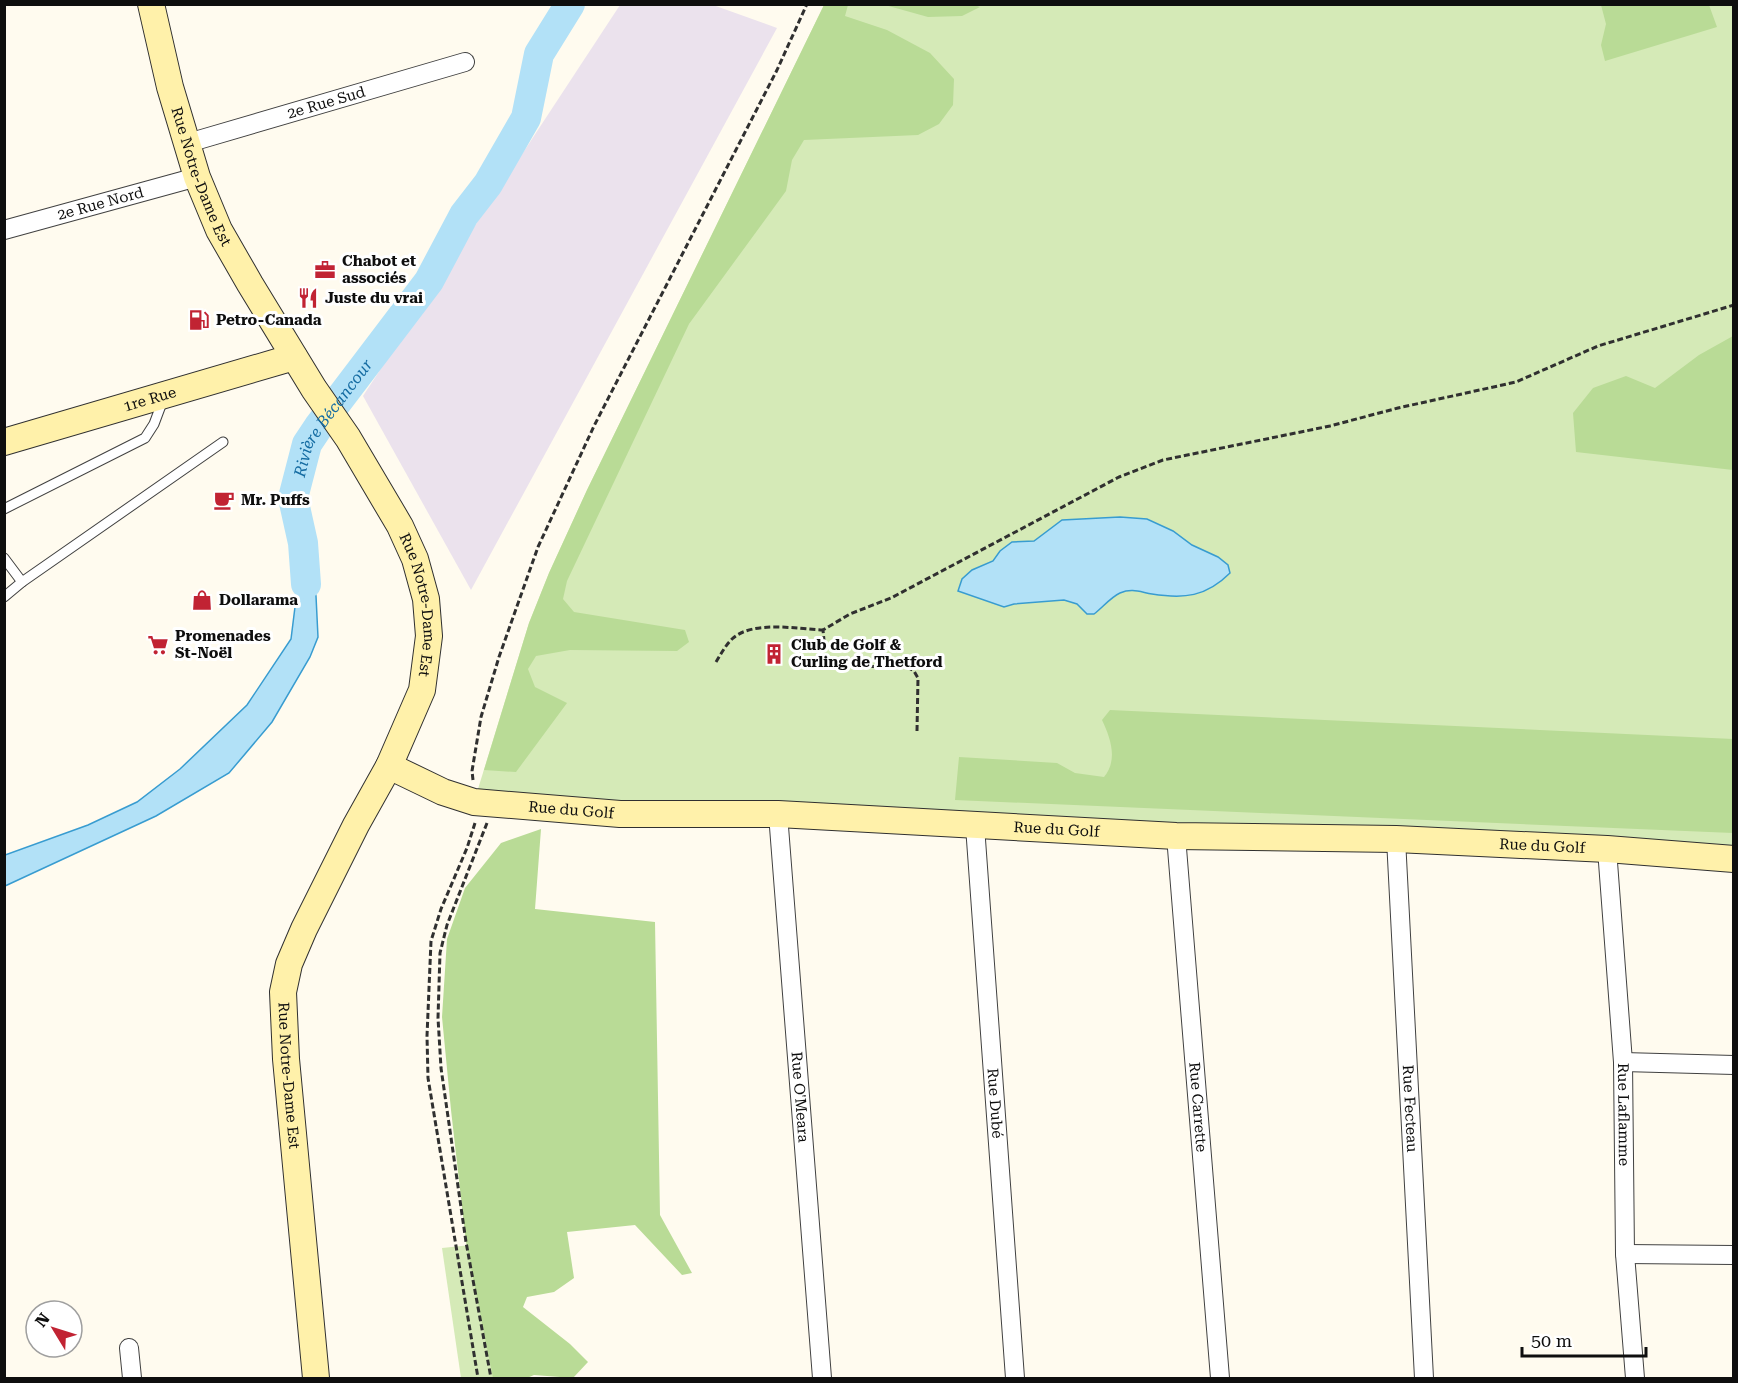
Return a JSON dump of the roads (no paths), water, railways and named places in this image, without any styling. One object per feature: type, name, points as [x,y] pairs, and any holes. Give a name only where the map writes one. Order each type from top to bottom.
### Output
[{"type":"street","name":"Rue Notre-Dame Est","points":[[151,4],[170,87],[197,177],[219,230],[294,357],[348,438],[400,526],[415,559],[426,599],[429,636],[422,690],[389,766],[356,825],[304,928],[289,964],[283,992],[286,1059],[316,1378]]},
{"type":"street","name":"2e Rue Sud","points":[[188,143],[465,62]]},
{"type":"street","name":"2e Rue Nord","points":[[4,230],[197,177]]},
{"type":"street","name":"1re Rue","points":[[4,442],[294,357]]},
{"type":"street","name":"Rue du Golf","points":[[389,766],[442,792],[484,803],[620,814],[778,814],[1176,836],[1396,839],[1607,849],[1734,859]]},
{"type":"street","name":"Rue O'Meara","points":[[778,814],[822,1378]]},
{"type":"street","name":"Rue Dubé","points":[[975,826],[1015,1378]]},
{"type":"street","name":"Rue Carrette","points":[[1176,836],[1220,1378]]},
{"type":"street","name":"Rue Fecteau","points":[[1396,839],[1424,1378]]},
{"type":"street","name":"Rue Laflamme","points":[[1607,849],[1623,1062],[1625,1254],[1635,1378]]},
{"type":"street","points":[[1623,1062],[1734,1065]]},
{"type":"street","points":[[1625,1254],[1734,1255]]},
{"type":"street","points":[[129,1348],[132,1378]]},
{"type":"lane","points":[[4,509],[145,438],[154,424],[165,395]]},
{"type":"lane","points":[[4,597],[22,582],[223,442]]},
{"type":"lane","points":[[4,558],[22,582]]},
{"type":"water","points":[[1120,517],[1147,519],[1173,531],[1192,545],[1218,557],[1228,565],[1230,573],[1203,592],[1184,596],[1136,591],[1120,593],[1094,614],[1087,614],[1077,604],[1064,600],[1014,604],[1004,607],[958,591],[962,579],[972,570],[993,561],[1000,551],[1012,542],[1034,541],[1062,520]]},
{"type":"water","points":[[303,543],[316,596],[318,637],[310,657],[272,722],[229,773],[156,816],[5,886],[5,855],[88,825],[137,802],[180,769],[247,705],[291,639]]},
{"type":"waterway","name":"Rivière Bécancour","points":[[306,584],[303,543],[293,498],[307,444],[429,281],[464,215],[488,184],[526,118],[539,54],[570,4]]},
{"type":"place","name":"Chabot et associés","points":[[325,270]]},
{"type":"place","name":"Juste du vrai","points":[[308,298]]},
{"type":"place","name":"Petro-Canada","points":[[199,320]]},
{"type":"place","name":"Mr. Puffs","points":[[224,500]]},
{"type":"place","name":"Dollarama","points":[[202,600]]},
{"type":"place","name":"Promenades St-Noël","points":[[158,645]]},
{"type":"place","name":"Club de Golf & Curling de Thetford","points":[[774,654]]}]
